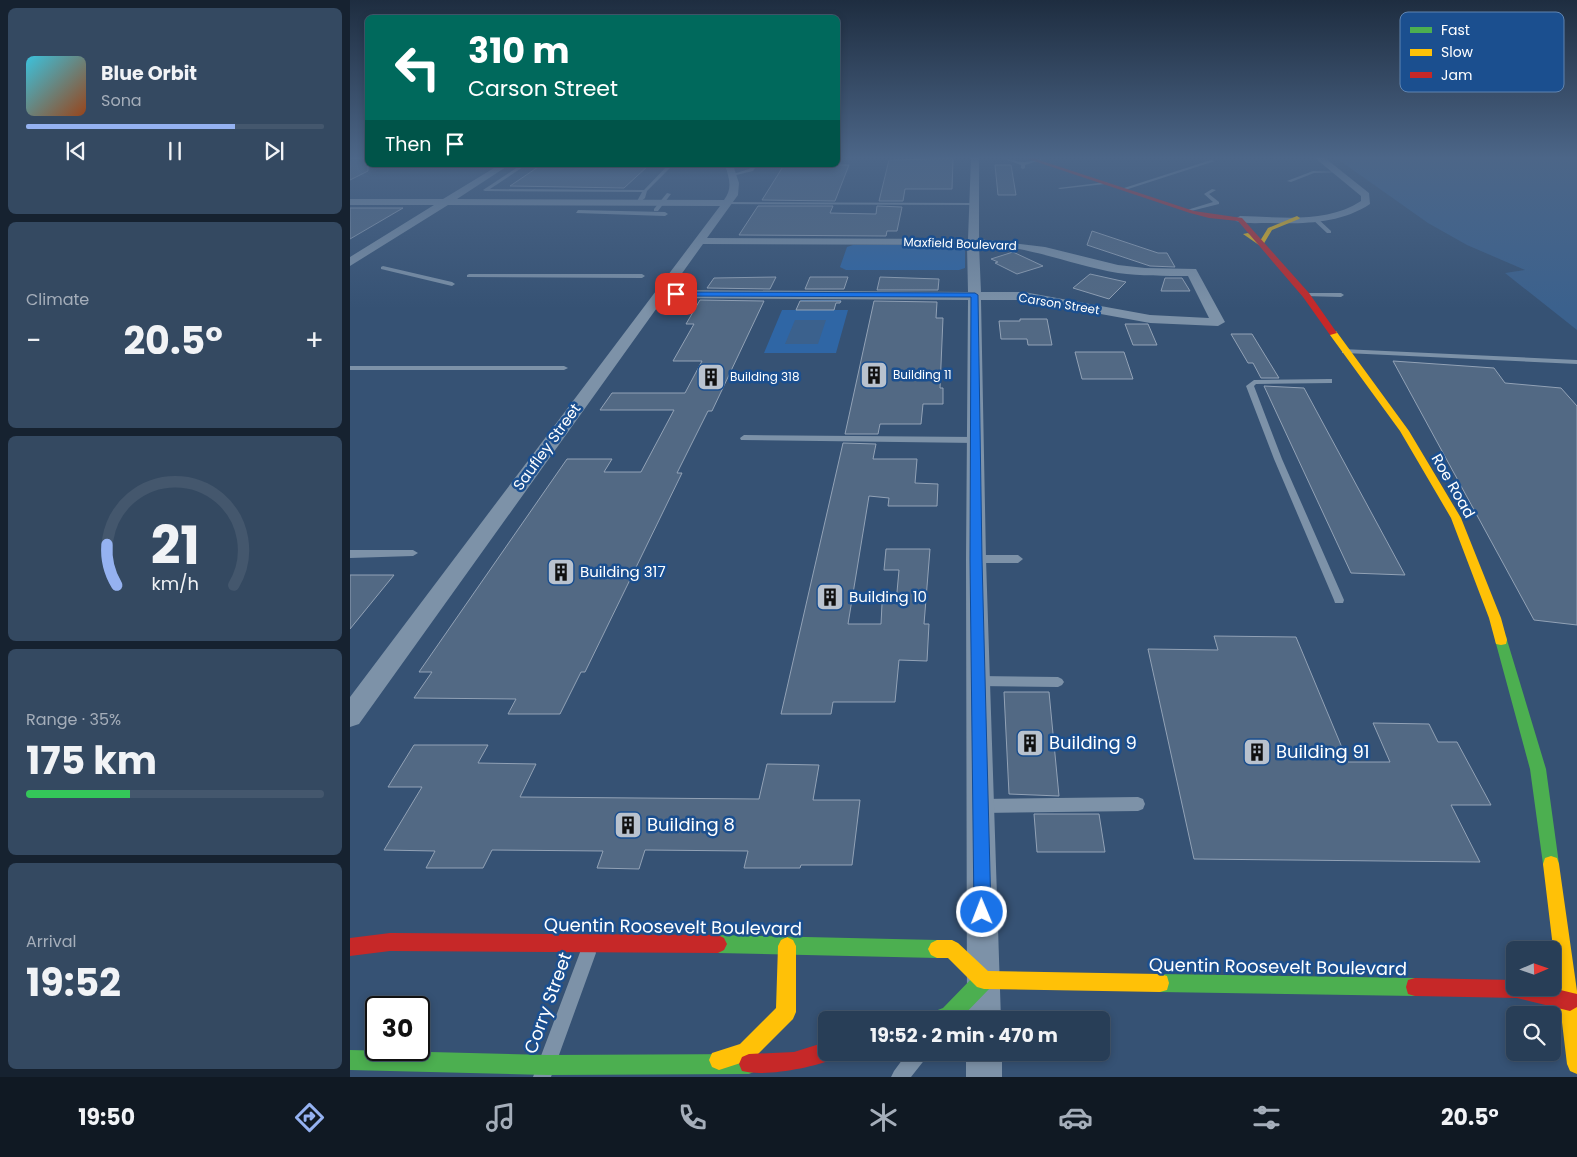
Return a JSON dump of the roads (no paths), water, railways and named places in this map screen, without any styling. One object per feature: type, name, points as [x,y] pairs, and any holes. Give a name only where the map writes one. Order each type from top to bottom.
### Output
[{"type":"main road","points":[[1182,208],[1242,232],[1261,244],[1270,229],[1297,218]]},
{"type":"main road","points":[[1190,211],[1215,217],[1240,219]]},
{"type":"main road","name":"Roe Road","points":[[1240,219],[1306,295],[1404,431],[1456,518],[1494,616],[1538,769],[1577,1064]]},
{"type":"main road","name":"Quentin Roosevelt Boulevard","points":[[350,947],[390,942],[591,942],[952,949],[984,980],[1518,989],[1570,1001]]},
{"type":"main road","points":[[706,1065],[746,1052],[786,1012],[787,946]]},
{"type":"main road","points":[[952,1011],[984,980]]},
{"type":"main road","points":[[350,1060],[545,1071],[794,1062],[818,1055]]},
{"type":"street","points":[[350,262],[436,208]]},
{"type":"street","name":"Saufley Street","points":[[350,716],[358,694],[660,294],[722,208]]},
{"type":"street","points":[[974,208],[976,559],[984,1011]]},
{"type":"street","points":[[1240,219],[1314,218],[1351,212],[1357,208]]},
{"type":"street","name":"Maxfield Boulevard","points":[[699,241],[974,242],[1032,247],[1124,270],[1192,272],[1218,322]]},
{"type":"street","name":"Carson Street","points":[[660,294],[975,295],[1044,298],[1150,319],[1218,322]]},
{"type":"street","points":[[984,1061],[984,1077]]},
{"type":"lane","points":[[582,208],[578,212],[665,214]]},
{"type":"lane","points":[[654,213],[657,208]]},
{"type":"lane","points":[[1190,211],[1199,208]]},
{"type":"lane","points":[[1314,218],[1329,232]]},
{"type":"lane","points":[[383,268],[452,284]]},
{"type":"lane","points":[[469,276],[642,276]]},
{"type":"lane","points":[[1306,295],[1341,295]]},
{"type":"lane","points":[[1345,351],[1577,362]]},
{"type":"lane","points":[[350,368],[564,368]]},
{"type":"lane","points":[[1329,381],[1254,382],[1250,386],[1278,458],[1339,600]]},
{"type":"lane","points":[[744,438],[976,440]]},
{"type":"lane","points":[[350,554],[414,553]]},
{"type":"lane","points":[[976,559],[1018,559]]},
{"type":"lane","points":[[978,682],[1058,682]]},
{"type":"lane","points":[[980,806],[1138,804]]},
{"type":"lane","name":"Corry Street","points":[[545,1071],[591,942]]},
{"type":"lane","points":[[900,1077],[913,1061]]},
{"type":"place","name":"Building 11","points":[[874,375]]},
{"type":"place","name":"Building 318","points":[[711,377]]},
{"type":"place","name":"Building 317","points":[[561,572]]},
{"type":"place","name":"Building 10","points":[[830,597]]},
{"type":"place","name":"Building 9","points":[[1030,743]]},
{"type":"place","name":"Building 91","points":[[1257,752]]},
{"type":"place","name":"Building 8","points":[[628,825]]}]
